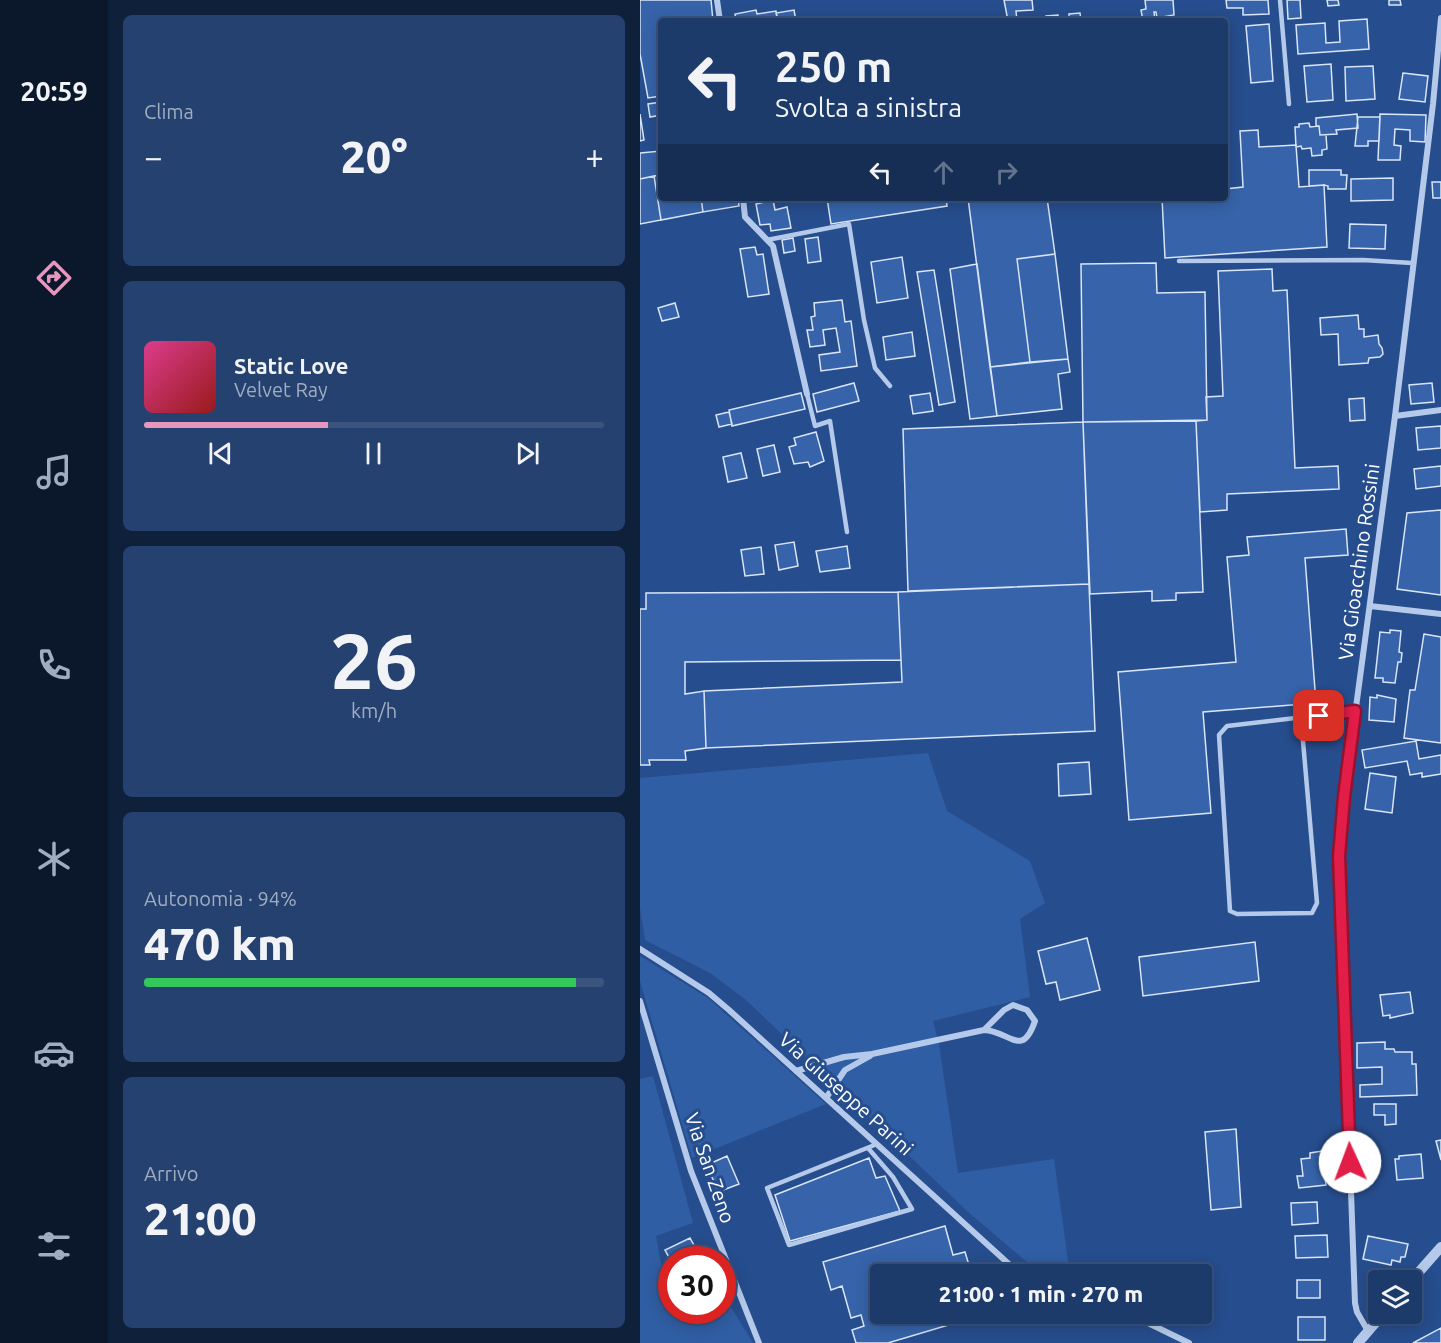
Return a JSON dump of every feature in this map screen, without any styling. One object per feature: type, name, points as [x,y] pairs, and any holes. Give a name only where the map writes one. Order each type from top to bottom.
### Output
[{"type":"street","points":[[717,0],[720,18]]},
{"type":"street","name":"Via Gioacchino Rossini","points":[[1368,1331],[1357,1312],[1355,1303],[1339,856],[1344,797],[1395,416],[1433,104],[1441,18]]},
{"type":"street","points":[[743,201],[745,217],[773,246],[807,394]]},
{"type":"street","points":[[1395,416],[1441,410]]},
{"type":"street","points":[[1370,606],[1441,614]]},
{"type":"street","name":"Via Giuseppe Parini","points":[[640,949],[709,993],[1009,1264]]},
{"type":"street","name":"Via San Zeno","points":[[640,1001],[691,1171],[759,1343]]},
{"type":"street","points":[[796,1071],[844,1057],[872,1054],[984,1030],[996,1030],[1013,1041],[1024,1040],[1031,1035],[1035,1021],[1027,1010],[1013,1005],[1004,1010],[984,1030]]},
{"type":"street","points":[[826,1098],[846,1070],[872,1054]]},
{"type":"street","points":[[1421,1270],[1441,1247]]},
{"type":"street","points":[[1150,1324],[1189,1343]]},
{"type":"street","points":[[1358,1343],[1374,1324]]},
{"type":"lane","points":[[1280,0],[1288,104]]},
{"type":"lane","points":[[1433,104],[1441,104]]},
{"type":"lane","points":[[767,240],[849,224],[864,320],[875,368],[890,386]]},
{"type":"lane","points":[[1179,261],[1363,260],[1412,263]]},
{"type":"lane","points":[[807,394],[815,426],[830,421],[847,532]]},
{"type":"lane","points":[[1301,718],[1317,903],[1312,913],[1237,914],[1230,911],[1219,735],[1227,726],[1355,711]]},
{"type":"lane","points":[[868,1148],[893,1177],[912,1209],[789,1245],[767,1188],[877,1144]]},
{"type":"shaded area","points":[[928,753],[947,811],[1030,861],[1045,903],[1020,919],[1030,997],[933,1021],[939,1044],[958,1173],[1054,1159],[1068,1264],[1029,1264],[967,1211],[746,1000],[710,973],[645,940],[640,908],[640,778]]},
{"type":"shaded area","points":[[640,956],[708,998],[826,1104],[692,1158],[640,981]]},
{"type":"shaded area","points":[[653,1076],[693,1223],[656,1236],[658,1324],[736,1324],[736,1315],[753,1343],[640,1343],[640,1079]]},
{"type":"building","points":[[640,0],[711,0],[713,18],[658,18],[658,96],[648,98],[640,54]]},
{"type":"building","points":[[1004,0],[1032,0],[1033,10],[1016,11],[1017,18],[1007,18]]},
{"type":"building","points":[[1145,0],[1173,0],[1174,15],[1157,18],[1154,12],[1155,18],[1142,18],[1141,10],[1146,9]]},
{"type":"building","points":[[1226,0],[1268,0],[1269,14],[1243,15],[1243,8],[1227,8]]},
{"type":"building","points":[[1287,0],[1300,0],[1301,18],[1288,19]]},
{"type":"building","points":[[1327,0],[1338,0],[1339,5],[1328,6]]},
{"type":"building","points":[[1389,0],[1400,0],[1401,5],[1389,5]]},
{"type":"building","points":[[756,10],[757,14],[776,11],[777,18],[736,18],[735,14]]},
{"type":"building","points":[[794,10],[795,18],[777,18],[776,13]]},
{"type":"building","points":[[1080,13],[1081,18],[1069,18],[1069,14]]},
{"type":"building","points":[[1058,15],[1058,18],[1046,18],[1046,16]]},
{"type":"building","points":[[1367,19],[1369,49],[1298,54],[1296,25],[1325,23],[1326,43],[1340,42],[1339,21]]},
{"type":"building","points":[[1269,24],[1273,81],[1251,83],[1246,26]]},
{"type":"building","points":[[1331,64],[1333,100],[1307,102],[1304,66]]},
{"type":"building","points":[[1373,66],[1375,99],[1346,101],[1345,67]]},
{"type":"building","points":[[1403,73],[1428,76],[1425,102],[1399,99]]},
{"type":"building","points":[[658,102],[658,116],[650,117],[648,104]]},
{"type":"building","points":[[640,114],[644,140],[640,141]]},
{"type":"building","points":[[1357,114],[1358,128],[1336,130],[1337,134],[1320,135],[1319,126],[1316,126],[1316,118]]},
{"type":"building","points":[[1380,114],[1426,115],[1425,142],[1410,141],[1410,130],[1395,129],[1394,145],[1401,146],[1400,160],[1378,160]]},
{"type":"building","points":[[1358,117],[1380,117],[1379,141],[1368,141],[1368,146],[1355,146]]},
{"type":"building","points":[[1309,123],[1310,127],[1319,126],[1320,135],[1326,135],[1327,149],[1322,150],[1322,155],[1312,156],[1311,148],[1296,147],[1295,127]]},
{"type":"building","points":[[1258,130],[1259,147],[1296,145],[1299,187],[1324,185],[1327,247],[1165,258],[1162,201],[1228,201],[1228,189],[1243,187],[1240,131]]},
{"type":"building","points":[[658,151],[658,176],[640,179],[640,153]]},
{"type":"building","points":[[1309,170],[1341,170],[1341,175],[1347,175],[1346,189],[1328,189],[1328,186],[1324,185],[1309,186]]},
{"type":"building","points":[[658,175],[658,201],[701,201],[703,212],[661,220],[654,176]]},
{"type":"building","points":[[654,176],[661,220],[640,224],[640,179]]},
{"type":"building","points":[[1393,178],[1393,200],[1351,201],[1351,179]]},
{"type":"building","points":[[1432,182],[1441,182],[1441,198],[1433,198]]},
{"type":"building","points":[[701,201],[738,201],[739,206],[703,212]]},
{"type":"building","points":[[773,201],[775,210],[787,207],[791,228],[771,231],[770,224],[760,225],[756,204]]},
{"type":"building","points":[[827,201],[946,201],[947,206],[831,224]]},
{"type":"building","points":[[968,201],[1047,201],[1055,254],[1017,259],[1030,362],[990,367]]},
{"type":"building","points":[[1350,224],[1386,225],[1385,249],[1349,248]]},
{"type":"building","points":[[818,237],[821,261],[808,263],[805,239]]},
{"type":"building","points":[[793,238],[795,251],[784,253],[782,240]]},
{"type":"building","points":[[755,247],[757,255],[763,254],[769,294],[748,297],[740,249]]},
{"type":"building","points":[[1055,254],[1068,359],[1030,362],[1017,259]]},
{"type":"building","points":[[902,257],[908,298],[877,303],[871,262]]},
{"type":"building","points":[[1156,263],[1157,293],[1205,292],[1207,420],[1083,422],[1081,264]]},
{"type":"building","points":[[977,264],[997,416],[970,419],[950,269]]},
{"type":"building","points":[[1272,269],[1273,291],[1287,290],[1295,468],[1338,466],[1339,489],[1227,494],[1227,510],[1200,512],[1196,421],[1207,420],[1206,397],[1223,396],[1218,271]]},
{"type":"building","points":[[934,270],[955,402],[939,405],[917,272]]},
{"type":"building","points":[[842,300],[845,322],[851,321],[857,366],[821,371],[819,355],[840,352],[836,328],[823,330],[825,345],[810,347],[807,330],[813,330],[811,317],[815,316],[814,303]]},
{"type":"building","points":[[675,303],[679,317],[662,321],[658,308]]},
{"type":"building","points":[[1358,315],[1359,329],[1364,329],[1364,337],[1378,335],[1383,354],[1380,357],[1369,358],[1368,363],[1339,365],[1338,334],[1321,335],[1320,318]]},
{"type":"building","points":[[912,332],[915,356],[886,360],[883,337]]},
{"type":"building","points":[[1068,359],[1070,372],[1058,374],[1062,409],[997,416],[990,367]]},
{"type":"building","points":[[854,383],[859,401],[817,412],[813,394]]},
{"type":"building","points":[[1432,383],[1434,402],[1411,404],[1409,385]]},
{"type":"building","points":[[801,393],[805,409],[732,426],[729,410]]},
{"type":"building","points":[[930,393],[933,411],[913,414],[910,396]]},
{"type":"building","points":[[1364,398],[1365,420],[1350,421],[1349,399]]},
{"type":"building","points":[[729,412],[732,424],[719,427],[716,415]]},
{"type":"building","points":[[1196,421],[1203,592],[1176,593],[1176,600],[1152,601],[1152,591],[1090,594],[1083,422]]},
{"type":"building","points":[[1083,422],[1089,584],[908,591],[903,429]]},
{"type":"building","points":[[1441,426],[1441,448],[1418,450],[1416,428]]},
{"type":"building","points":[[816,432],[824,461],[810,467],[808,462],[794,464],[789,447],[796,445],[794,438]]},
{"type":"building","points":[[774,445],[780,472],[763,476],[757,449]]},
{"type":"building","points":[[741,453],[747,478],[728,482],[723,457]]},
{"type":"building","points":[[1441,466],[1441,486],[1416,489],[1414,469]]},
{"type":"building","points":[[1441,510],[1441,595],[1397,589],[1407,513]]},
{"type":"building","points":[[1346,529],[1348,555],[1305,558],[1316,703],[1203,712],[1211,813],[1129,820],[1118,672],[1236,662],[1227,557],[1249,555],[1247,537]]},
{"type":"building","points":[[794,542],[798,566],[779,570],[775,545]]},
{"type":"building","points":[[847,546],[850,568],[820,572],[816,551]]},
{"type":"building","points":[[761,547],[764,574],[745,576],[741,550]]},
{"type":"building","points":[[1089,584],[1095,731],[706,748],[704,691],[902,682],[898,592]]},
{"type":"building","points":[[898,592],[901,660],[685,662],[685,694],[704,691],[706,748],[685,751],[686,760],[649,760],[650,765],[640,765],[640,609],[646,609],[646,593]]},
{"type":"building","points":[[1390,630],[1401,631],[1399,652],[1402,653],[1401,662],[1398,662],[1395,683],[1383,682],[1383,678],[1375,678],[1380,632],[1390,633]]},
{"type":"building","points":[[1424,634],[1441,637],[1441,743],[1404,738],[1410,690],[1415,690]]},
{"type":"building","points":[[1377,695],[1396,699],[1394,722],[1369,720],[1370,697],[1377,698]]},
{"type":"building","points":[[1416,741],[1419,759],[1441,755],[1441,774],[1422,777],[1422,773],[1410,775],[1407,761],[1365,768],[1362,750]]},
{"type":"building","points":[[1089,762],[1091,794],[1059,796],[1058,764]]},
{"type":"building","points":[[1370,773],[1396,777],[1392,813],[1365,809]]},
{"type":"building","points":[[1087,938],[1100,990],[1060,1000],[1056,982],[1046,984],[1038,951]]},
{"type":"building","points":[[1255,942],[1259,981],[1143,996],[1139,957]]},
{"type":"building","points":[[1410,992],[1413,1013],[1390,1018],[1390,1015],[1383,1016],[1380,995]]},
{"type":"building","points":[[1385,1042],[1385,1049],[1394,1049],[1395,1052],[1412,1052],[1412,1064],[1416,1064],[1417,1095],[1360,1097],[1360,1085],[1382,1084],[1382,1067],[1357,1068],[1357,1043]]},
{"type":"building","points":[[1374,1104],[1396,1104],[1396,1124],[1385,1125],[1385,1115],[1374,1115]]},
{"type":"building","points":[[1236,1129],[1241,1207],[1211,1210],[1205,1132]]},
{"type":"building","points":[[1441,1140],[1441,1160],[1436,1141]]},
{"type":"building","points":[[1322,1151],[1326,1185],[1299,1188],[1297,1176],[1303,1176],[1301,1159],[1310,1158],[1310,1153]]},
{"type":"building","points":[[1421,1154],[1423,1178],[1397,1180],[1395,1159],[1399,1159],[1399,1156]]},
{"type":"building","points":[[727,1156],[739,1184],[718,1192],[707,1165]]},
{"type":"building","points":[[869,1158],[876,1178],[885,1176],[900,1211],[790,1241],[775,1195]]},
{"type":"building","points":[[1317,1202],[1318,1223],[1292,1225],[1291,1203]]},
{"type":"building","points":[[945,1226],[953,1255],[965,1252],[969,1264],[870,1264],[870,1324],[952,1324],[888,1343],[856,1343],[852,1330],[864,1326],[861,1315],[851,1318],[842,1286],[831,1290],[823,1262]]},
{"type":"building","points":[[1327,1235],[1328,1257],[1296,1258],[1295,1236]]},
{"type":"building","points":[[1368,1236],[1408,1244],[1405,1257],[1401,1257],[1400,1262],[1392,1260],[1391,1265],[1363,1259]]},
{"type":"building","points":[[690,1238],[694,1246],[673,1246]]},
{"type":"building","points":[[1297,1280],[1320,1280],[1320,1298],[1297,1298]]},
{"type":"building","points":[[1298,1317],[1325,1317],[1325,1340],[1298,1340]]},
{"type":"building","points":[[1441,1328],[1441,1343],[1413,1343]]},
{"type":"route","points":[[1319,716],[1355,711],[1339,856],[1350,1162]]}]
